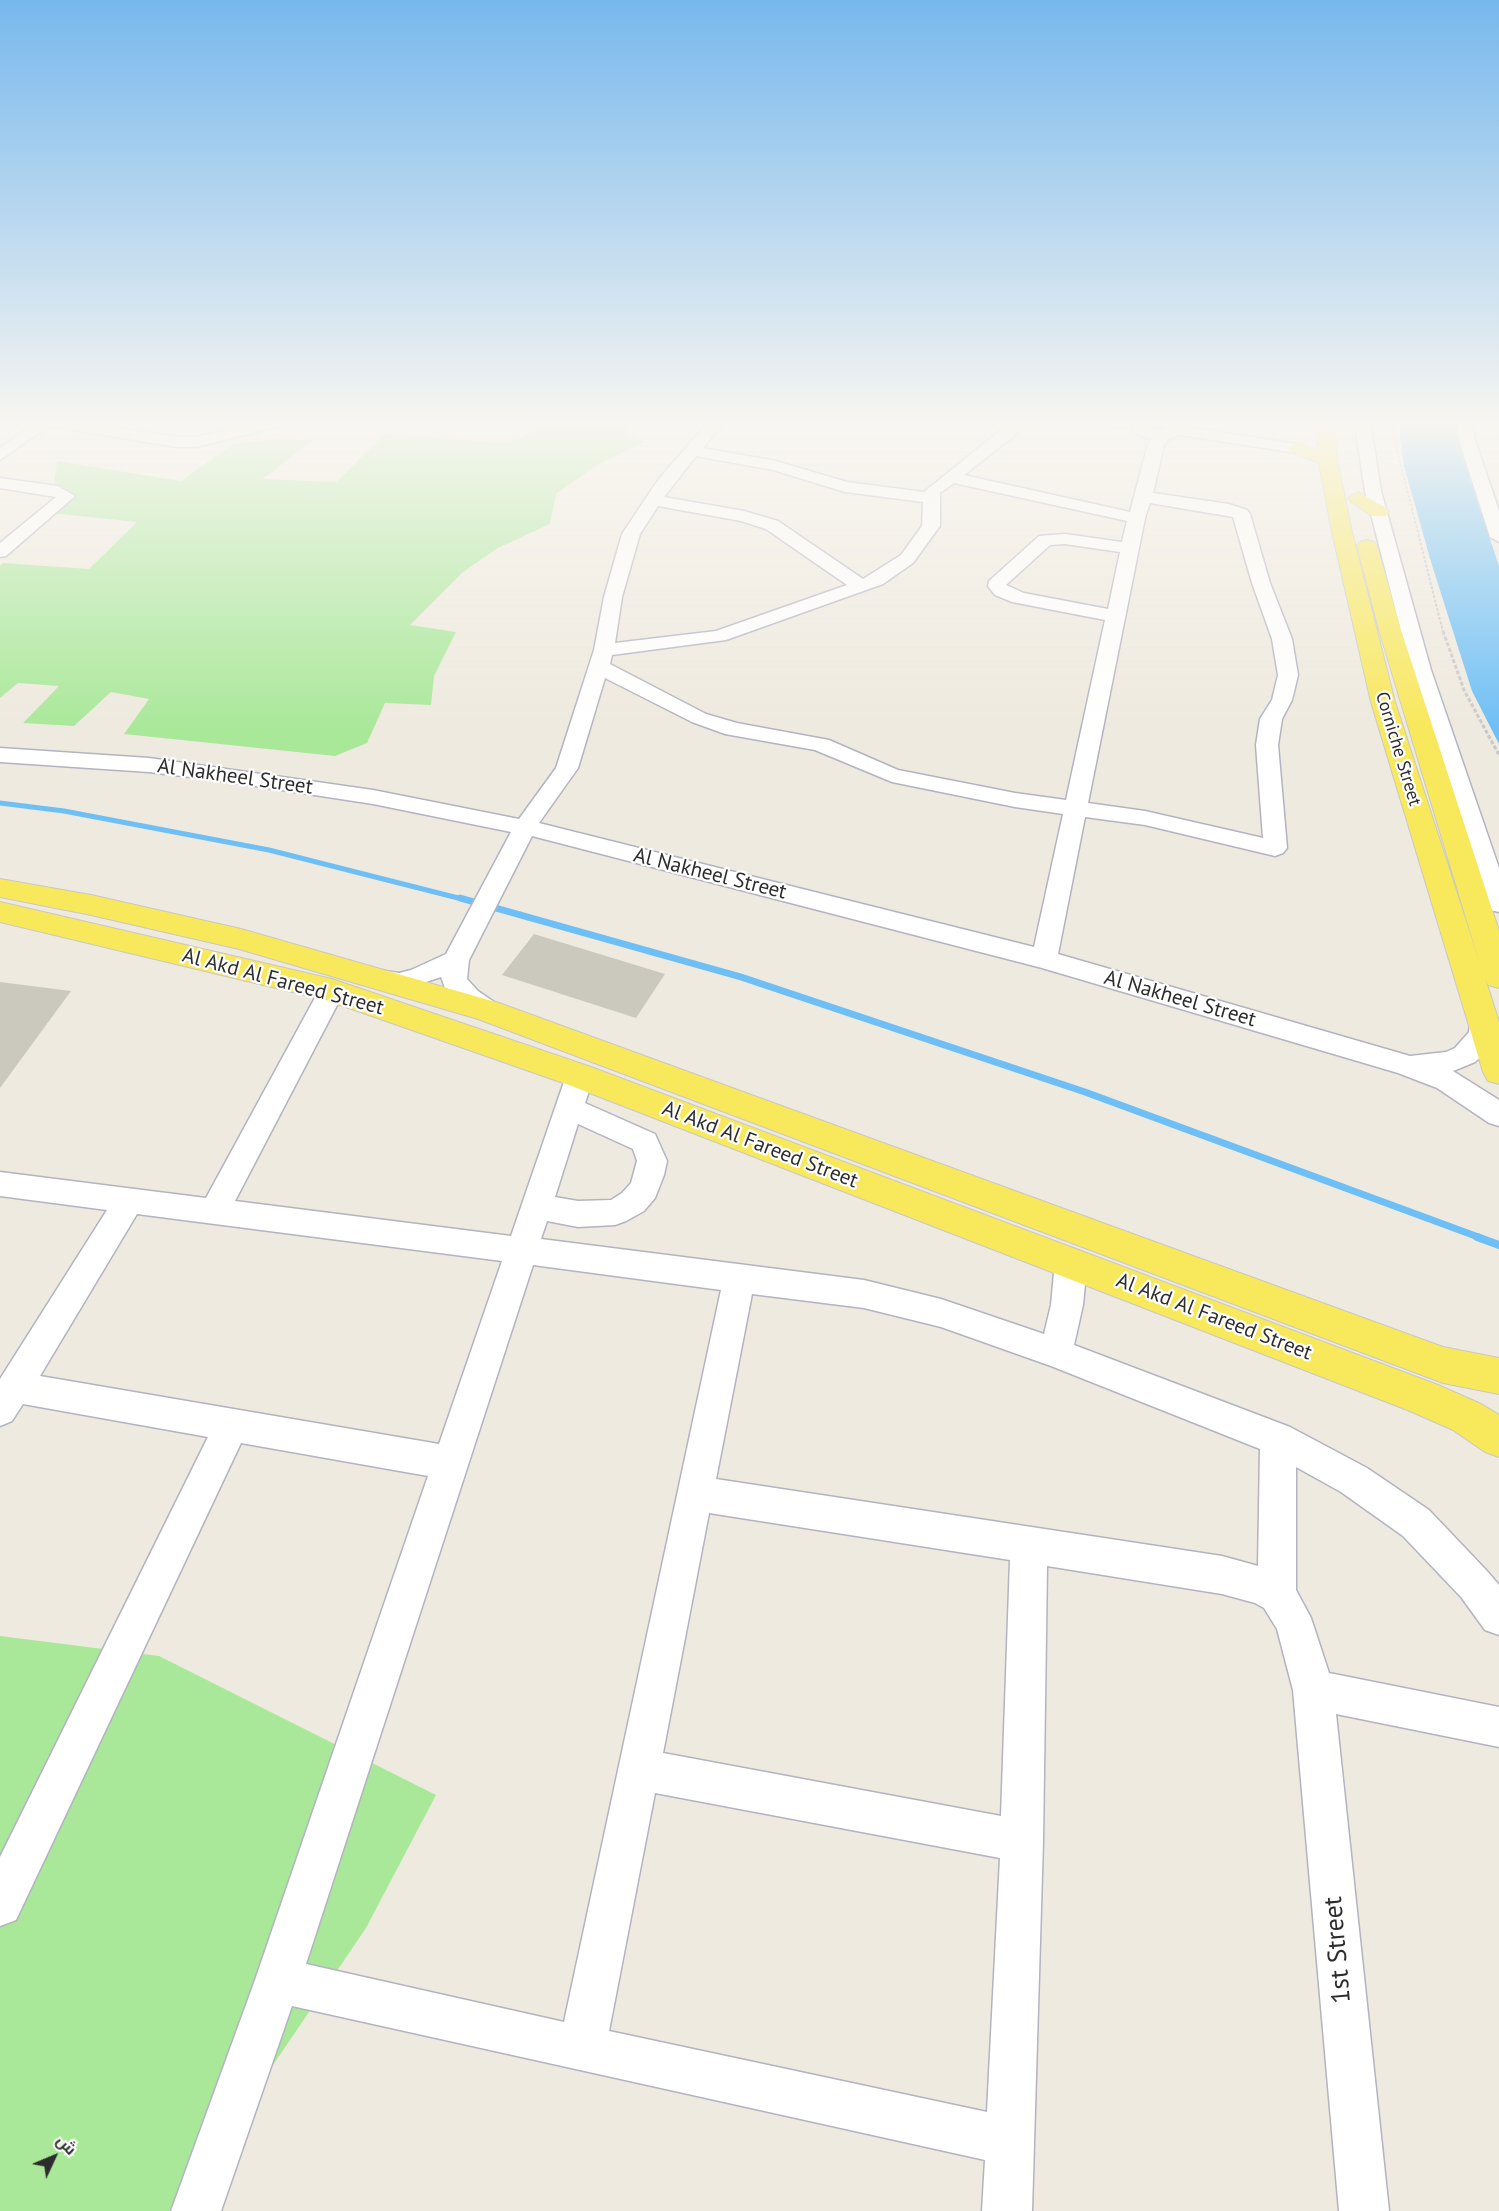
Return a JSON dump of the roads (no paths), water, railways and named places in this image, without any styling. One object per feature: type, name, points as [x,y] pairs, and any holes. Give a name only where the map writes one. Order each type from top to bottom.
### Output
[{"type":"main road","name":"Corniche Street","points":[[1342,523],[1383,702],[1484,1018],[1499,1072]]},
{"type":"main road","name":"Corniche Street","points":[[1362,523],[1364,533],[1394,604],[1499,977]]},
{"type":"main road","name":"Al Akd Al Fareed Street","points":[[0,888],[241,939],[489,1011],[1443,1365],[1499,1376]]},
{"type":"main road","name":"Al Akd Al Fareed Street","points":[[0,912],[332,990],[580,1076],[1424,1398],[1467,1417],[1499,1438]]},
{"type":"street","points":[[0,552],[34,523]]},
{"type":"street","points":[[489,1011],[469,999],[454,981],[456,960],[525,827],[567,768],[602,658],[613,597],[631,534],[638,523]]},
{"type":"street","points":[[766,523],[861,586]]},
{"type":"street","points":[[602,658],[719,636],[877,580],[907,559],[932,523]]},
{"type":"street","points":[[1044,959],[1135,523]]},
{"type":"street","points":[[602,658],[678,708],[717,724],[821,745],[873,769],[924,783],[1076,809],[1145,818],[1275,848],[1267,745],[1271,719],[1282,700],[1288,675],[1282,639],[1261,583],[1244,523]]},
{"type":"street","points":[[1380,523],[1394,604],[1427,689],[1499,904]]},
{"type":"street","points":[[1115,616],[1019,598],[1002,591],[997,586],[998,581],[1045,540],[1058,538],[1130,548]]},
{"type":"street","name":"Al Nakheel Street","points":[[0,755],[149,765],[224,774],[373,797],[525,827],[1044,959],[1406,1065],[1447,1080],[1499,1115]]},
{"type":"street","points":[[378,979],[399,982],[417,978],[456,960]]},
{"type":"street","points":[[214,1212],[332,990]]},
{"type":"street","name":"Al Nakheel Street","points":[[1406,1065],[1439,1064],[1465,1055],[1476,1045],[1483,1032],[1484,1018]]},
{"type":"street","points":[[196,2211],[278,1980],[580,1076]]},
{"type":"street","points":[[537,1208],[578,1214],[615,1212],[633,1202],[644,1189],[649,1175],[652,1161],[645,1142],[587,1115],[567,1111]]},
{"type":"street","points":[[0,1184],[128,1203],[739,1278],[891,1300],[941,1313],[1056,1353],[1278,1439],[1354,1480],[1416,1524],[1474,1584],[1499,1616]]},
{"type":"street","points":[[128,1203],[7,1399],[232,1425],[449,1463]]},
{"type":"street","points":[[1056,1353],[1067,1305],[1071,1262]]},
{"type":"street","points":[[582,2049],[739,1278]]},
{"type":"street","points":[[0,1904],[232,1425]]},
{"type":"street","points":[[1277,1595],[1278,1439]]},
{"type":"street","points":[[695,1493],[1222,1575],[1263,1586],[1277,1595]]},
{"type":"street","points":[[1007,2211],[1022,1841],[1029,1545]]},
{"type":"street","name":"1st Street","points":[[1277,1595],[1292,1618],[1313,1690],[1364,2211]]},
{"type":"street","points":[[1313,1690],[1499,1728]]},
{"type":"street","points":[[639,1769],[1022,1841]]},
{"type":"street","points":[[278,1980],[582,2049],[1009,2141]]},
{"type":"water","points":[[1420,523],[1485,523],[1499,566],[1499,744],[1472,691]]},
{"type":"waterway","points":[[0,803],[64,811],[269,850],[466,900]]},
{"type":"waterway","points":[[460,898],[741,977],[1085,1092],[1481,1238]]},
{"type":"waterway","points":[[1477,1237],[1499,1245]]}]
